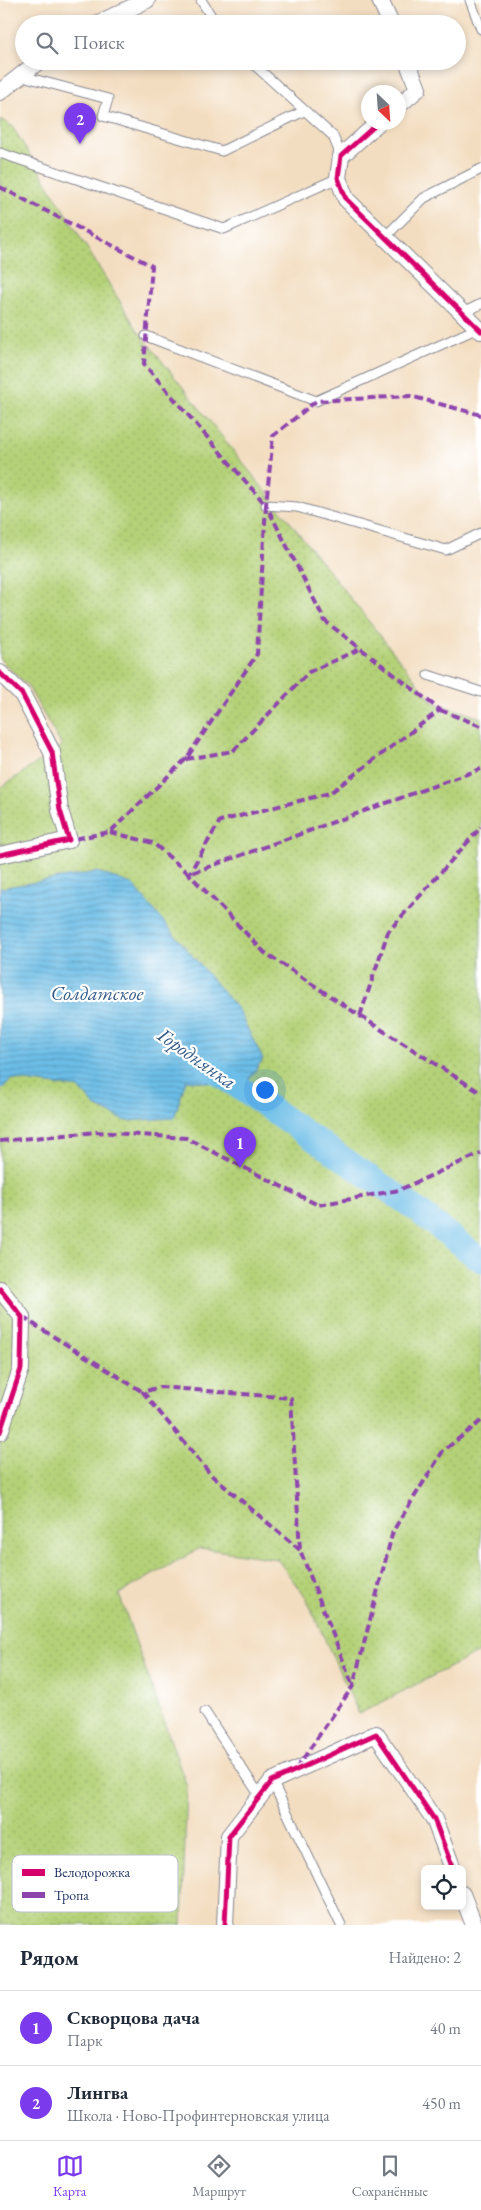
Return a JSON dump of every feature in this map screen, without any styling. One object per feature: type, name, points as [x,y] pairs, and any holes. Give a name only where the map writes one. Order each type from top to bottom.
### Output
[{"type":"street","points":[[116,15],[147,0]]},
{"type":"street","points":[[380,0],[387,15]]},
{"type":"street","points":[[0,92],[29,70]]},
{"type":"street","points":[[406,99],[418,89],[410,70]]},
{"type":"street","points":[[371,130],[341,156],[338,178],[346,199],[479,330]]},
{"type":"street","points":[[0,674],[22,694],[52,752],[60,810],[69,840],[0,855]]},
{"type":"street","points":[[0,1289],[22,1317],[21,1369],[0,1432]]},
{"type":"street","points":[[225,1925],[229,1836],[272,1780],[376,1734],[434,1819],[451,1865]]},
{"type":"street","points":[[466,1904],[474,1925]]},
{"type":"lane","points":[[201,0],[210,15]]},
{"type":"lane","points":[[470,0],[481,29]]},
{"type":"lane","points":[[260,70],[333,136],[341,156]]},
{"type":"lane","points":[[22,76],[108,99],[103,116],[222,151],[304,111]]},
{"type":"lane","points":[[0,153],[224,229],[338,178]]},
{"type":"lane","points":[[384,238],[424,198],[481,168]]},
{"type":"lane","points":[[462,313],[481,304]]},
{"type":"lane","points":[[146,336],[316,401],[479,330]]},
{"type":"lane","points":[[266,505],[297,507],[446,550],[481,533]]},
{"type":"lane","points":[[428,675],[481,692]]},
{"type":"lane","points":[[205,1712],[260,1796]]},
{"type":"lane","points":[[272,1780],[341,1925]]},
{"type":"green space","points":[[0,119],[12,126],[138,331],[433,702],[481,718],[481,1651],[359,1714],[306,1598],[277,1559],[200,1548],[119,1594],[187,1787],[182,1925],[0,1925],[0,788],[62,746],[27,685],[0,659]]},
{"type":"water","name":"Солдатское","points":[[97,872],[132,884],[238,1010],[263,1059],[244,1086],[186,1080],[174,1118],[126,1121],[95,1106],[79,1088],[11,1079],[0,1091],[0,888]]},
{"type":"waterway","name":"Городнянка","points":[[208,1066],[413,1207],[481,1260]]},
{"type":"marked path","points":[[0,187],[152,266],[144,364],[266,505],[257,654],[186,759],[110,832],[69,840]]},
{"type":"marked path","points":[[481,415],[410,396],[316,401],[273,436],[266,505],[325,621],[440,710],[330,793],[220,821],[189,874],[264,952],[481,1093]]},
{"type":"marked path","points":[[186,759],[233,751],[309,672],[362,648]]},
{"type":"marked path","points":[[440,710],[481,726]]},
{"type":"marked path","points":[[110,832],[153,843],[189,874],[481,769]]},
{"type":"marked path","points":[[360,1016],[388,932],[481,827]]},
{"type":"marked path","points":[[0,1141],[96,1132],[186,1138],[318,1205],[399,1190],[481,1153]]},
{"type":"marked path","points":[[22,1317],[143,1392]]},
{"type":"marked path","points":[[300,1550],[211,1475],[143,1392],[160,1387],[291,1398],[300,1550],[353,1686]]},
{"type":"marked path","points":[[296,1769],[353,1686],[393,1531],[443,1451],[481,1421]]},
{"type":"cycle path","points":[[370,130],[341,156],[338,178],[346,199],[481,331]]},
{"type":"cycle path","points":[[0,673],[22,694],[52,752],[60,810],[69,840],[0,855]]},
{"type":"cycle path","points":[[0,1289],[22,1317],[21,1369],[0,1432]]},
{"type":"cycle path","points":[[225,1925],[229,1836],[272,1781],[376,1734],[434,1819],[451,1865]]},
{"type":"place","name":"Лингва","points":[[80,144]]},
{"type":"place","name":"Скворцова дача","points":[[240,1168]]}]
